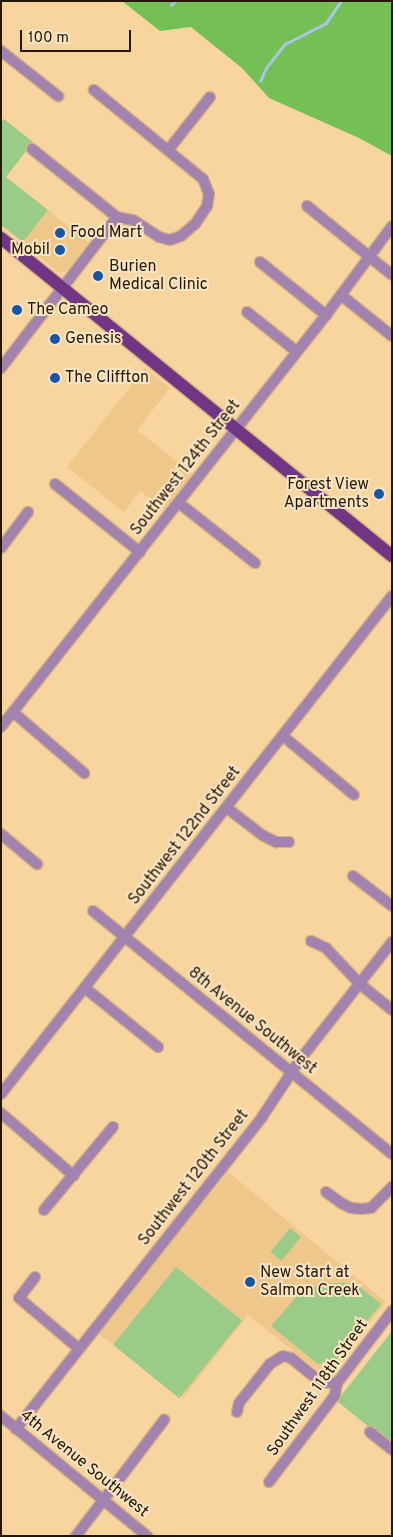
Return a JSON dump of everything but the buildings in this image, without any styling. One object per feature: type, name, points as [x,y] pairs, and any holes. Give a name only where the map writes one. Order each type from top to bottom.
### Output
[{"type":"main road","points":[[1,238],[392,556]]},
{"type":"street","points":[[1,51],[58,96]]},
{"type":"street","points":[[32,149],[117,217],[134,220],[159,237],[170,240],[186,232],[207,206],[209,194],[207,185],[198,174],[169,149],[94,90]]},
{"type":"street","points":[[169,149],[210,97]]},
{"type":"street","points":[[307,206],[392,275]]},
{"type":"street","points":[[1,368],[63,289],[68,278],[117,217]]},
{"type":"street","name":"Southwest 124th Street","points":[[1,727],[326,315],[392,226]]},
{"type":"street","points":[[260,262],[326,315]]},
{"type":"street","points":[[341,295],[392,336]]},
{"type":"street","points":[[247,312],[296,351]]},
{"type":"street","points":[[55,484],[140,552]]},
{"type":"street","points":[[179,503],[255,563]]},
{"type":"street","points":[[1,548],[28,512]]},
{"type":"street","name":"Southwest 122nd Street","points":[[1,1094],[392,596]]},
{"type":"street","points":[[13,712],[84,773]]},
{"type":"street","points":[[283,736],[354,795]]},
{"type":"street","points":[[226,808],[262,835],[276,842],[289,842]]},
{"type":"street","points":[[1,834],[37,864]]},
{"type":"street","points":[[353,876],[392,906]]},
{"type":"street","name":"8th Avenue Southwest","points":[[93,911],[392,1154]]},
{"type":"street","points":[[311,941],[326,948],[360,984],[392,1010]]},
{"type":"street","name":"Southwest 120th Street","points":[[16,1429],[262,1117],[292,1072],[392,942]]},
{"type":"street","points":[[85,988],[158,1047]]},
{"type":"street","points":[[1,1113],[74,1176]]},
{"type":"street","points":[[44,1210],[113,1127]]},
{"type":"street","points":[[326,1192],[351,1208],[362,1209],[371,1208],[392,1187]]},
{"type":"street","points":[[35,1277],[19,1298],[78,1348]]},
{"type":"street","name":"Southwest 118th Street","points":[[269,1482],[335,1395],[337,1384],[392,1311]]},
{"type":"street","points":[[237,1412],[239,1403],[276,1358],[282,1356],[291,1358],[322,1383],[337,1384]]},
{"type":"street","name":"4th Avenue Southwest","points":[[1,1416],[147,1536]]},
{"type":"street","points":[[76,1536],[164,1420]]},
{"type":"street","points":[[370,1432],[392,1450]]},
{"type":"shaded area","points":[[48,210],[89,243],[69,270],[64,272],[58,272],[22,243]]},
{"type":"shaded area","points":[[145,368],[170,388],[137,430],[193,474],[165,510],[140,491],[124,512],[67,467]]},
{"type":"shaded area","name":"New Start at Salmon Creek","points":[[228,1172],[386,1302],[326,1377],[248,1315],[183,1398],[99,1334],[154,1262]]},
{"type":"green space","points":[[122,1],[392,1],[392,156],[359,138],[269,98],[242,68],[191,27],[160,31]]},
{"type":"green space","points":[[4,119],[33,142],[6,177],[48,210],[23,242],[1,225],[1,122]]},
{"type":"green space","points":[[290,1228],[301,1237],[281,1261],[270,1252]]},
{"type":"green space","points":[[176,1267],[242,1320],[179,1398],[113,1345]]},
{"type":"green space","points":[[346,1283],[360,1287],[381,1304],[335,1361],[318,1364],[271,1326],[296,1297],[316,1286]]},
{"type":"green space","points":[[392,1331],[392,1446],[337,1401]]},
{"type":"waterway","points":[[171,5],[175,1]]},
{"type":"waterway","points":[[260,81],[266,68],[285,44],[326,23],[341,1]]},
{"type":"place","name":"Food Mart","points":[[60,233]]},
{"type":"place","name":"Mobil","points":[[60,250]]},
{"type":"place","name":"Burien Medical Clinic","points":[[98,276]]},
{"type":"place","name":"The Cameo","points":[[17,310]]},
{"type":"place","name":"Genesis","points":[[55,339]]},
{"type":"place","name":"The Cliffton","points":[[55,378]]},
{"type":"place","name":"Forest View Apartments","points":[[379,494]]},
{"type":"place","name":"New Start at Salmon Creek","points":[[250,1282]]}]
